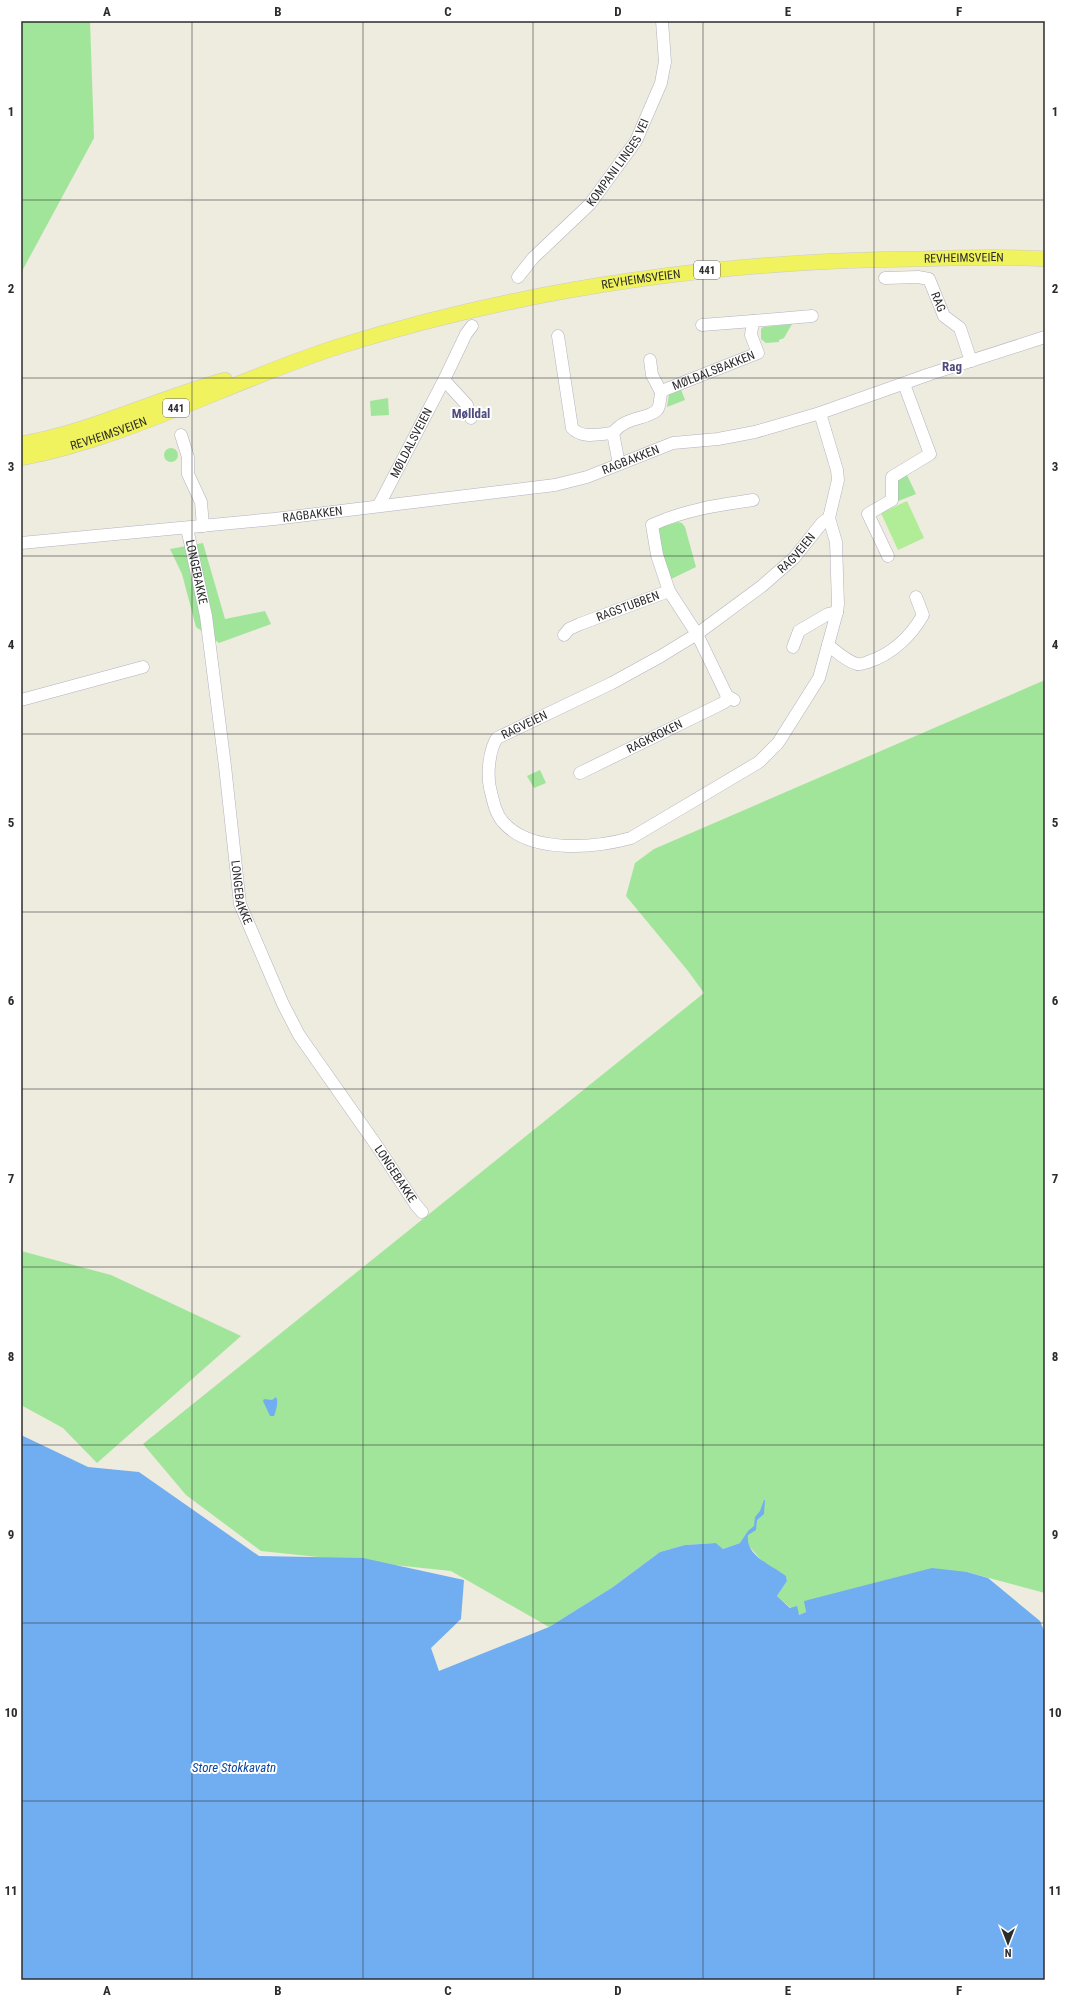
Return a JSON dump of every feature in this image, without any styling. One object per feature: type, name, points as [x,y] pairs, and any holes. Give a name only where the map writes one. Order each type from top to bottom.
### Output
[{"type":"main road","name":"REVHEIMSVEIEN","points":[[21,458],[68,447],[125,428],[282,366],[342,346],[453,315],[531,297],[626,280],[710,269],[816,261],[1041,258]]},
{"type":"main road","name":"REVHEIMSVEIEN","points":[[21,444],[82,428],[204,386],[282,366]]},
{"type":"street","name":"KOMPANI LINGES VEI","points":[[518,277],[533,258],[590,204],[636,141],[661,83],[665,62],[662,21]]},
{"type":"street","name":"RAG","points":[[885,278],[918,277],[929,279],[944,316],[960,328],[971,361]]},
{"type":"street","points":[[702,325],[812,316]]},
{"type":"street","name":"MØLDALSBAKKEN","points":[[661,392],[758,352],[751,335],[753,321]]},
{"type":"street","name":"MØLDALSVEIEN","points":[[379,505],[444,380],[466,334],[472,326]]},
{"type":"street","points":[[558,336],[572,428],[576,433],[582,435],[612,433],[618,464]]},
{"type":"street","name":"RAGBAKKEN","points":[[21,543],[274,519],[379,505],[555,485],[587,477],[673,443],[718,439],[755,432],[820,413],[1045,337]]},
{"type":"street","name":"MØLDALSBAKKEN","points":[[612,433],[619,425],[655,411],[660,404],[661,392],[652,375],[650,360]]},
{"type":"street","points":[[444,380],[467,405],[471,418]]},
{"type":"street","points":[[888,556],[868,514],[892,500],[892,477],[930,454],[904,384]]},
{"type":"street","name":"RAGVEIEN","points":[[820,413],[837,470],[838,480],[829,518],[836,542],[837,612],[819,678],[778,743],[768,754],[743,772],[631,838],[606,844],[568,846],[525,838],[514,832],[503,822],[496,810],[489,783],[492,750],[497,738],[612,683],[697,634],[762,586],[794,558],[822,523],[829,518]]},
{"type":"street","points":[[181,435],[188,457],[188,474],[201,502],[203,526]]},
{"type":"street","name":"RAGSTUBBEN","points":[[564,636],[569,629],[580,624],[669,591],[657,556],[652,525],[672,516],[704,508],[753,500]]},
{"type":"street","name":"LONGEBAKKE","points":[[187,528],[206,616],[225,766],[240,904],[283,1004],[299,1035],[337,1092],[379,1149],[422,1212]]},
{"type":"street","name":"RAGKROKEN","points":[[580,773],[731,698],[697,634],[669,591]]},
{"type":"street","points":[[828,645],[848,660],[858,665],[875,660],[890,652],[911,633],[924,614],[916,597]]},
{"type":"street","points":[[793,647],[799,631],[828,614],[837,612]]},
{"type":"street","points":[[21,700],[143,667]]},
{"type":"green space","points":[[21,21],[90,21],[94,138],[21,273]]},
{"type":"green space","points":[[792,324],[784,338],[779,340],[779,342],[766,343],[761,339],[761,329],[763,327]]},
{"type":"green space","points":[[680,387],[685,400],[667,407],[669,394]]},
{"type":"green space","points":[[388,398],[389,415],[371,416],[370,401]]},
{"type":"green space","points":[[168,448],[174,448],[178,452],[178,458],[174,462],[168,462],[164,458],[164,452]]},
{"type":"green space","points":[[906,473],[916,494],[896,502],[896,479]]},
{"type":"green space","points":[[907,501],[924,538],[898,550],[881,513]]},
{"type":"green space","points":[[678,522],[682,523],[685,527],[696,567],[669,580],[654,532],[658,528]]},
{"type":"green space","points":[[203,543],[225,619],[265,611],[271,624],[219,643],[196,627],[182,574],[170,549]]},
{"type":"green space","points":[[1045,680],[1045,1593],[967,1572],[805,1601],[806,1612],[799,1615],[777,1596],[787,1581],[786,1576],[762,1561],[749,1546],[740,1543],[723,1549],[716,1543],[685,1545],[660,1552],[613,1587],[549,1627],[451,1571],[261,1551],[186,1495],[143,1444],[704,993],[688,971],[626,896],[635,863],[654,849]]},
{"type":"green space","points":[[540,770],[546,783],[534,788],[527,776]]},
{"type":"green space","points":[[21,1251],[111,1275],[241,1336],[97,1463],[63,1428],[21,1405]]},
{"type":"water","points":[[276,1397],[276,1411],[274,1416],[270,1416],[263,1401],[264,1399],[272,1400]]},
{"type":"water","name":"Store Stokkavatn","points":[[21,1435],[88,1467],[139,1472],[259,1556],[363,1558],[464,1580],[461,1619],[431,1648],[439,1671],[549,1627],[613,1587],[660,1552],[685,1545],[716,1543],[723,1549],[740,1543],[748,1531],[754,1526],[755,1517],[760,1511],[764,1500],[764,1514],[757,1520],[756,1530],[748,1535],[748,1542],[755,1554],[786,1576],[787,1581],[777,1596],[790,1608],[797,1606],[799,1615],[806,1612],[804,1601],[932,1568],[967,1572],[988,1578],[1040,1621],[1045,1633],[1045,1980],[21,1980]]},
{"type":"district","name":"Rag","points":[[952,366]]},
{"type":"district","name":"Mølldal","points":[[471,413]]}]
